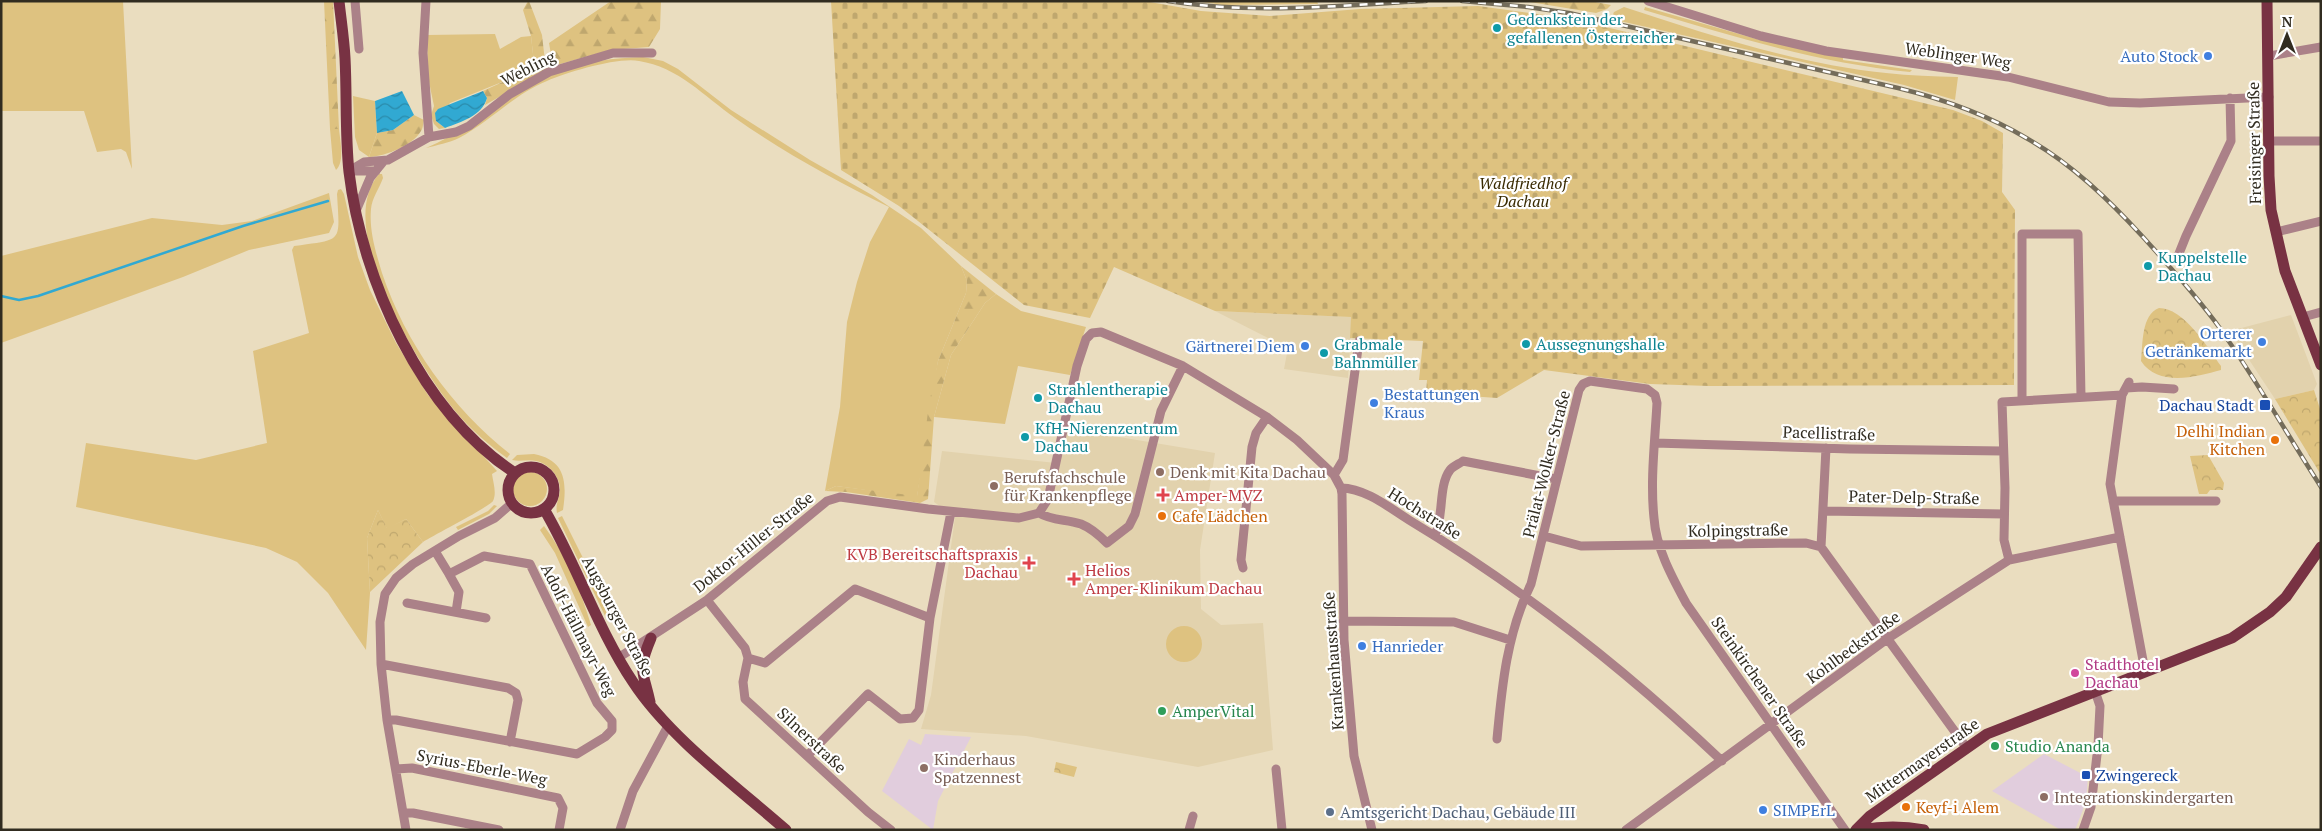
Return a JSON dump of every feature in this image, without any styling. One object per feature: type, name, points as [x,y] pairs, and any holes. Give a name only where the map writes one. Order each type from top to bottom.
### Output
[{"type":"main road","points":[[339,1],[345,57],[349,172],[356,212],[366,254],[374,277],[388,310],[420,370],[453,416],[486,451],[515,473]]},
{"type":"main road","name":"Freisinger Straße","points":[[2267,1],[2269,186],[2276,232],[2286,271],[2321,365]]},
{"type":"main road","points":[[536,467],[549,475],[554,490],[549,504],[544,509],[537,512],[523,511],[512,502],[508,487],[515,473],[521,468],[536,467]]},
{"type":"main road","name":"Augsburger Straße","points":[[544,509],[618,658],[651,706],[668,726],[786,830]]},
{"type":"main road","points":[[2095,691],[2232,638],[2270,612],[2286,597],[2321,546]]},
{"type":"main road","points":[[651,638],[641,662],[641,671],[651,706]]},
{"type":"main road","name":"Mittermayerstraße","points":[[1856,830],[1870,816],[1966,747],[1995,730],[2095,691]]},
{"type":"main road","points":[[1861,830],[1885,827],[1910,827],[1924,830]]},
{"type":"street","points":[[355,1],[359,50]]},
{"type":"street","points":[[426,1],[423,53],[429,137]]},
{"type":"street","name":"Weblinger Weg","points":[[1648,1],[1761,36],[1826,51],[2008,77],[2109,102],[2140,103],[2269,96]]},
{"type":"street","points":[[2269,56],[2321,47]]},
{"type":"street","name":"Webling","points":[[356,212],[367,185],[383,162],[429,137],[456,132],[469,126],[510,94],[549,72],[613,53],[652,53]]},
{"type":"street","points":[[2179,261],[2178,256],[2186,236],[2231,141],[2230,98]]},
{"type":"street","points":[[2269,141],[2321,141]]},
{"type":"street","name":"Webling","points":[[349,172],[364,162],[383,162]]},
{"type":"street","points":[[349,172],[376,171]]},
{"type":"street","points":[[2276,232],[2321,222]]},
{"type":"street","points":[[2022,400],[2022,234],[2078,234],[2081,397]]},
{"type":"street","points":[[2304,317],[2321,312]]},
{"type":"street","points":[[1184,366],[1161,411],[1135,514],[1128,526],[1107,543],[1093,530],[1081,524],[1048,518],[1038,513],[1048,499],[1077,366],[1086,338],[1092,333],[1101,332],[1184,366],[1267,417],[1297,440],[1334,475],[1341,488]]},
{"type":"street","points":[[1334,475],[1343,460],[1359,341]]},
{"type":"street","name":"Prälat-Wolker-Straße","points":[[1497,739],[1502,686],[1510,640],[1532,584],[1556,479],[1579,390],[1583,384],[1590,381],[1647,389],[1654,395],[1657,403],[1652,477],[1654,520],[1661,547]]},
{"type":"street","points":[[2126,388],[2110,484],[2146,671]]},
{"type":"street","points":[[2009,560],[2004,540],[2002,402],[2081,397],[2126,388],[2174,389]]},
{"type":"street","points":[[1242,568],[1241,560],[1252,446],[1256,433],[1267,417]]},
{"type":"street","name":"Pacellistraße","points":[[1655,443],[2003,451]]},
{"type":"street","points":[[1826,448],[1821,547],[1966,747]]},
{"type":"street","points":[[1435,535],[1450,469],[1463,461],[1556,479]]},
{"type":"street","name":"Hochstraße","points":[[1341,488],[1361,492],[1435,535],[1525,598],[1566,628],[1682,723],[1722,761]]},
{"type":"street","name":"Krankenhausstraße","points":[[1341,488],[1343,621],[1354,756],[1372,830]]},
{"type":"street","name":"Doktor-Hiller-Straße","points":[[618,658],[707,600],[827,500],[840,497],[951,512],[1019,518],[1038,513]]},
{"type":"street","points":[[2113,500],[2216,501]]},
{"type":"street","points":[[406,830],[387,720],[381,664],[380,622],[385,594],[396,578],[413,564],[459,536],[495,518],[512,502]]},
{"type":"street","name":"Pater-Delp-Straße","points":[[1824,511],[2004,514]]},
{"type":"street","points":[[808,756],[868,694],[900,719],[913,718],[919,710],[930,618],[951,512]]},
{"type":"street","name":"Kolpingstraße","points":[[1544,536],[1581,546],[1661,547],[1806,543],[1821,547]]},
{"type":"street","name":"Kohlbeckstraße","points":[[1626,830],[1887,639],[2009,560],[2120,537]]},
{"type":"street","name":"Steinkirchener Straße","points":[[1661,547],[1671,577],[1686,603],[1846,830]]},
{"type":"street","points":[[435,551],[458,592],[456,612]]},
{"type":"street","name":"Adolf-Hällmayr-Weg","points":[[387,720],[396,720],[577,754],[612,730],[612,721],[597,703],[530,564],[484,556],[449,574]]},
{"type":"street","points":[[707,600],[745,648],[748,658],[765,663],[855,589],[930,618]]},
{"type":"street","points":[[407,603],[486,618]]},
{"type":"street","points":[[1343,621],[1454,622],[1510,640]]},
{"type":"street","name":"Silnerstraße","points":[[748,658],[743,682],[745,699],[868,812],[891,830]]},
{"type":"street","points":[[381,664],[508,688],[516,693],[518,700],[510,742]]},
{"type":"street","points":[[2083,830],[2091,807],[2100,729],[2100,706],[2095,691]]},
{"type":"street","points":[[620,830],[633,791],[668,726]]},
{"type":"street","name":"Syrius-Eberle-Weg","points":[[396,769],[412,768],[558,798],[563,808],[559,830]]},
{"type":"street","points":[[1276,769],[1282,830]]},
{"type":"street","points":[[403,813],[413,813],[500,830]]},
{"type":"street","points":[[1189,830],[1193,816]]},
{"type":"shaded area","points":[[1215,311],[1352,317],[1348,378],[1284,369],[1288,348]]},
{"type":"shaded area","points":[[2291,315],[2317,384],[2314,390],[2275,399],[2230,331]]},
{"type":"shaded area","name":"Helios Amper-Klinikum Dachau","points":[[1065,428],[1215,453],[1200,550],[1201,609],[1221,625],[1263,623],[1273,750],[1198,767],[1026,736],[921,729],[931,695],[955,517],[934,502],[942,451],[1056,463]]},
{"type":"shaded area","name":"Kinderhaus Spatzennest","points":[[925,734],[971,737],[938,801],[933,830],[882,791],[909,739],[921,745]]},
{"type":"shaded area","name":"Integrationskindergarten","points":[[2044,754],[2088,777],[2086,802],[2075,830],[2061,830],[1992,791]]},
{"type":"green space","points":[[1,1],[123,1],[132,169],[126,152],[121,149],[97,152],[84,111],[1,111]]},
{"type":"green space","points":[[324,1],[333,1],[339,129],[330,129]]},
{"type":"green space","points":[[528,1],[542,35],[546,70],[485,105],[487,98],[483,91],[507,80],[534,63],[531,36],[523,10]]},
{"type":"green space","points":[[611,1],[661,1],[660,29],[649,47],[610,50],[553,66],[549,43]]},
{"type":"green space","name":"Waldfriedhof Dachau","points":[[831,1],[1144,1],[1201,11],[1270,16],[1360,9],[1478,6],[1568,18],[1953,110],[1982,121],[2003,133],[2002,192],[2015,210],[2014,385],[1709,386],[1650,384],[1544,370],[1497,398],[1426,393],[1427,380],[1419,380],[1423,341],[1350,338],[1351,317],[1215,311],[1114,267],[1090,318],[1024,305],[899,206],[841,170]]},
{"type":"green space","points":[[1195,1],[1317,1],[1318,4],[1223,5]]},
{"type":"green space","points":[[1524,1],[1590,1],[1611,5],[1607,9],[1596,13]]},
{"type":"green space","points":[[1624,7],[1721,38],[1819,63],[1895,74],[1958,77],[1955,100],[1904,85],[1611,19],[1614,12]]},
{"type":"green space","points":[[1645,7],[1760,40],[1843,57],[1843,60],[1912,70],[1910,72],[1876,68],[1809,55],[1677,20],[1644,10]]},
{"type":"green space","points":[[495,34],[500,49],[521,37],[531,36],[534,63],[507,80],[450,103],[436,121],[445,128],[439,129],[434,124],[431,115],[434,106],[428,77],[427,35]]},
{"type":"green space","points":[[643,57],[663,61],[678,69],[731,110],[810,160],[872,195],[921,228],[961,266],[967,281],[966,293],[938,361],[917,497],[836,486],[825,491],[840,407],[847,322],[870,242],[889,207],[772,143],[678,76],[653,64],[639,61],[630,60],[606,63],[547,81],[524,93],[459,138],[426,148],[459,131],[523,90],[556,73],[599,61]]},
{"type":"green space","points":[[353,96],[375,101],[377,133],[369,157],[359,150],[355,137]]},
{"type":"green space","points":[[414,115],[424,120],[422,130],[417,136],[405,146],[383,155],[369,157],[377,133],[393,130]]},
{"type":"green space","points":[[330,129],[339,129],[341,156],[336,170],[333,163]]},
{"type":"green space","points":[[379,174],[382,174],[383,178],[374,197],[371,225],[377,258],[392,299],[417,349],[433,372],[468,416],[510,454],[507,458],[467,425],[440,391],[403,331],[386,296],[373,261],[366,228],[367,198]]},
{"type":"green space","points":[[341,189],[344,194],[358,257],[370,290],[396,343],[428,395],[497,471],[492,474],[495,491],[493,501],[423,542],[406,519],[387,529],[378,510],[367,538],[370,593],[366,650],[328,593],[297,562],[266,548],[76,507],[86,443],[196,460],[267,443],[253,351],[309,333],[292,250],[294,246],[322,242],[330,240],[335,236],[338,231],[337,194],[338,190]]},
{"type":"green space","points":[[329,193],[334,222],[329,233],[249,250],[183,277],[1,343],[1,256],[152,218],[222,225],[252,221]]},
{"type":"green space","points":[[961,266],[996,294],[985,303],[951,355],[934,417],[928,499],[920,503],[846,492],[825,491],[836,486],[917,496],[929,404],[938,361],[966,293],[967,281]]},
{"type":"green space","points":[[996,294],[1021,311],[1086,327],[1070,375],[1018,366],[1005,424],[934,417],[951,355],[985,303]]},
{"type":"green space","points":[[2159,308],[2177,315],[2194,330],[2221,366],[2221,370],[2178,378],[2157,374],[2148,369],[2141,361],[2144,331],[2149,317]]},
{"type":"green space","points":[[2314,390],[2321,412],[2321,475],[2275,399]]},
{"type":"green space","points":[[534,454],[553,461],[562,474],[565,491],[563,510],[557,513],[560,489],[556,475],[549,467],[540,462],[512,460],[517,455]]},
{"type":"green space","points":[[2208,455],[2224,483],[2223,490],[2210,490],[2207,494],[2199,494],[2190,456]]},
{"type":"green space","points":[[530,472],[537,473],[542,477],[546,482],[546,496],[542,501],[537,505],[530,506],[523,505],[518,501],[514,496],[513,489],[514,482],[518,477],[523,473]]},
{"type":"green space","points":[[494,505],[497,506],[489,514],[458,530],[456,527],[488,511]]},
{"type":"green space","points":[[378,510],[387,528],[406,519],[423,542],[370,592],[367,538]]},
{"type":"green space","points":[[562,516],[612,616],[606,618],[558,518]]},
{"type":"green space","points":[[544,526],[559,549],[583,599],[591,625],[588,627],[555,553],[540,530]]},
{"type":"green space","points":[[1184,626],[1196,632],[1202,644],[1196,656],[1184,662],[1172,656],[1166,644],[1172,632]]},
{"type":"green space","points":[[1056,762],[1077,767],[1074,777],[1054,772]]},
{"type":"water","points":[[402,91],[414,115],[393,130],[377,133],[375,101]]},
{"type":"water","points":[[483,91],[487,98],[476,114],[445,128],[436,121],[435,113],[438,109]]},
{"type":"waterway","points":[[1,296],[19,300],[38,296],[243,226],[328,201]]},
{"type":"railway","points":[[1168,1],[1201,5],[1265,8],[1426,1]]},
{"type":"railway","points":[[1462,1],[1569,13],[1898,88],[1932,97],[1965,109],[2013,130],[2060,160],[2089,183],[2130,223],[2182,281],[2232,346],[2321,487]]},
{"type":"place","name":"Gedenkstein der gefallenen Österreicher","points":[[1497,28]]},
{"type":"place","name":"Auto Stock","points":[[2208,56]]},
{"type":"place","name":"Kuppelstelle Dachau","points":[[2148,266]]},
{"type":"place","name":"Orterer Getränkemarkt","points":[[2262,342]]},
{"type":"place","name":"Aussegnungshalle","points":[[1526,344]]},
{"type":"place","name":"Gärtnerei Diem","points":[[1305,346]]},
{"type":"place","name":"Grabmale Bahnmüller","points":[[1324,353]]},
{"type":"place","name":"Strahlentherapie Dachau","points":[[1038,398]]},
{"type":"place","name":"Bestattungen Kraus","points":[[1374,403]]},
{"type":"place","name":"Dachau Stadt","points":[[2265,405]]},
{"type":"place","name":"KfH-Nierenzentrum Dachau","points":[[1025,437]]},
{"type":"place","name":"Delhi Indian Kitchen","points":[[2275,440]]},
{"type":"place","name":"Denk mit Kita Dachau","points":[[1160,472]]},
{"type":"place","name":"Berufsfachschule für Krankenpflege","points":[[994,486]]},
{"type":"place","name":"Amper-MVZ","points":[[1163,495]]},
{"type":"place","name":"Cafe Lädchen","points":[[1162,516]]},
{"type":"place","name":"KVB Bereitschaftspraxis Dachau","points":[[1029,563]]},
{"type":"place","name":"Helios Amper-Klinikum Dachau","points":[[1074,579]]},
{"type":"place","name":"Hanrieder","points":[[1362,646]]},
{"type":"place","name":"Stadthotel Dachau","points":[[2075,673]]},
{"type":"place","name":"AmperVital","points":[[1162,711]]},
{"type":"place","name":"Studio Ananda","points":[[1995,746]]},
{"type":"place","name":"Kinderhaus Spatzennest","points":[[924,768]]},
{"type":"place","name":"Zwingereck","points":[[2086,775]]},
{"type":"place","name":"Integrationskindergarten","points":[[2044,797]]},
{"type":"place","name":"Keyf-i Alem","points":[[1906,807]]},
{"type":"place","name":"SIMPErL","points":[[1763,810]]},
{"type":"place","name":"Amtsgericht Dachau, Gebäude III","points":[[1330,812]]}]
